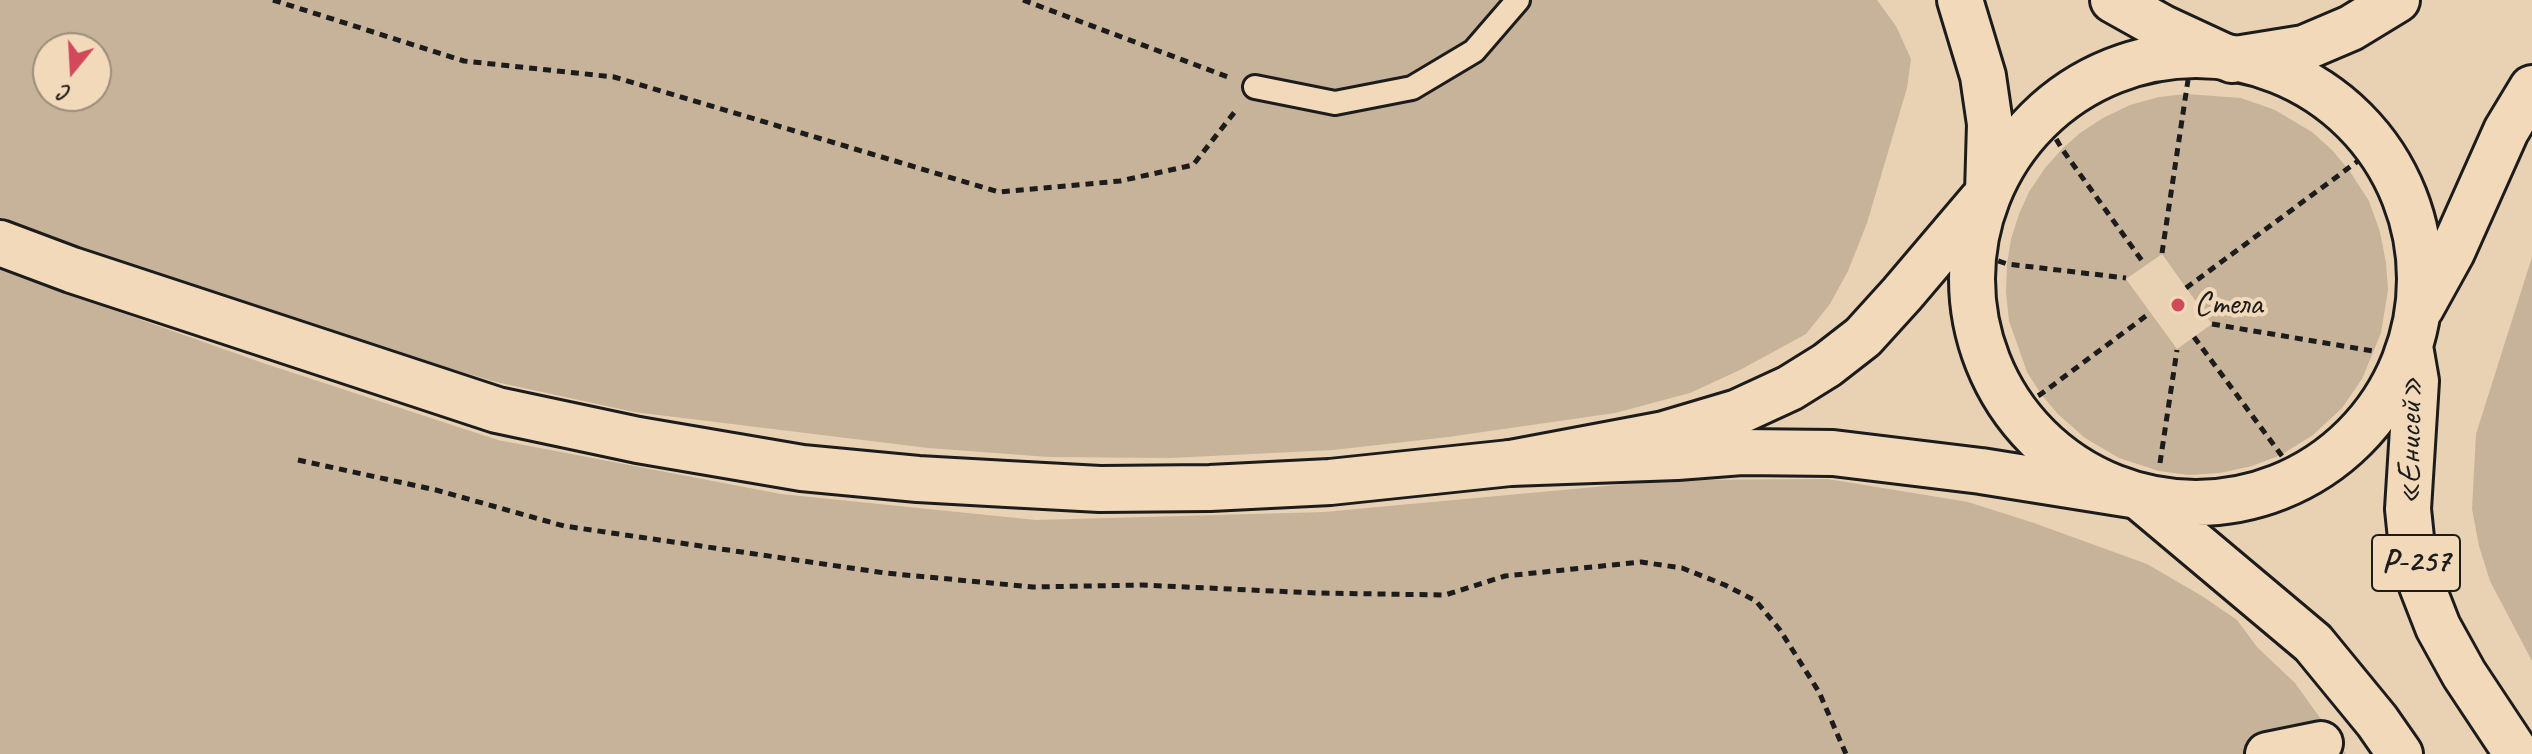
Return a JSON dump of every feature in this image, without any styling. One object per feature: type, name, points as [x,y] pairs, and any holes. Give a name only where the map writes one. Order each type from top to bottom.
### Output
[{"type":"main road","points":[[1510,463],[1664,434],[1738,412],[1790,388],[1863,337],[1988,193],[1990,124],[1983,76],[1960,0]]},
{"type":"main road","points":[[2113,0],[2211,58]]},
{"type":"main road","name":"«Енисей»","points":[[2397,0],[2351,28],[2304,48],[2211,58],[2149,60],[2110,72],[2074,90],[2042,115],[2021,139],[1988,193],[1973,251],[1972,293],[1978,335],[1993,374],[2014,410],[2048,448],[2091,477],[2138,496],[2179,503],[2220,502],[2260,494],[2299,479],[2329,460],[2363,428],[2397,380],[2414,330],[2506,131],[2532,88]]},
{"type":"main road","name":"«Енисей»","points":[[2211,58],[2283,73],[2319,92],[2351,117],[2377,147],[2395,177],[2409,209],[2420,278],[2414,330],[2416,381],[2408,509],[2412,548],[2438,627],[2464,674],[2517,754]]},
{"type":"main road","points":[[0,243],[102,280],[497,410],[638,440],[802,468],[918,479],[1100,489],[1194,489],[1330,482],[1510,463],[1742,452],[1833,453],[1981,471],[2138,496]]},
{"type":"main road","name":"«Енисей»","points":[[2138,496],[2313,643],[2400,754]]},
{"type":"street","points":[[2267,754],[2321,743]]},
{"type":"lane","points":[[1255,87],[1335,103],[1412,88],[1474,51],[1518,0]]},
{"type":"path","points":[[273,0],[464,61],[614,77],[999,192],[1120,181],[1193,165],[1255,87],[1023,0]]},
{"type":"path","points":[[2162,253],[2187,94],[2211,58]]},
{"type":"path","points":[[2042,115],[2062,149],[2145,265]]},
{"type":"path","points":[[2186,288],[2377,147]]},
{"type":"path","points":[[1973,251],[2007,264],[2126,278]]},
{"type":"path","points":[[2014,410],[2041,394],[2150,313]]},
{"type":"path","points":[[2212,324],[2375,352],[2414,330]]},
{"type":"path","points":[[2194,337],[2299,479]]},
{"type":"path","points":[[2138,496],[2159,471],[2177,350]]},
{"type":"path","points":[[298,460],[436,490],[564,526],[885,573],[1033,587],[1142,585],[1445,595],[1505,576],[1641,562],[1682,568],[1756,601],[1780,630],[1819,692],[1846,754]]},
{"type":"shaded area","points":[[0,0],[1877,0],[1896,26],[1911,59],[1907,88],[1867,223],[1848,271],[1830,304],[1806,334],[1690,393],[1615,413],[1333,450],[1171,458],[1049,457],[928,448],[634,412],[496,382],[362,342],[80,250],[0,220]]},
{"type":"shaded area","points":[[2187,94],[2241,98],[2275,110],[2312,132],[2349,170],[2369,201],[2380,232],[2386,263],[2388,290],[2381,333],[2362,379],[2342,408],[2313,435],[2281,455],[2220,473],[2189,475],[2159,471],[2119,458],[2085,438],[2041,394],[2027,372],[2009,321],[2006,292],[2011,239],[2029,192],[2045,168],[2080,133],[2103,118],[2130,105]],"holes":[[[2162,254],[2212,324],[2177,349],[2126,279]]]},
{"type":"shaded area","points":[[2532,257],[2532,661],[2490,581],[2472,509],[2476,434]]},
{"type":"shaded area","points":[[0,270],[263,363],[498,440],[781,494],[1036,520],[1324,512],[1671,480],[1828,479],[1968,502],[2147,564],[2202,596],[2237,620],[2257,647],[2295,683],[2346,754],[0,754]]},
{"type":"place","name":"Стела","points":[[2178,305]]}]
